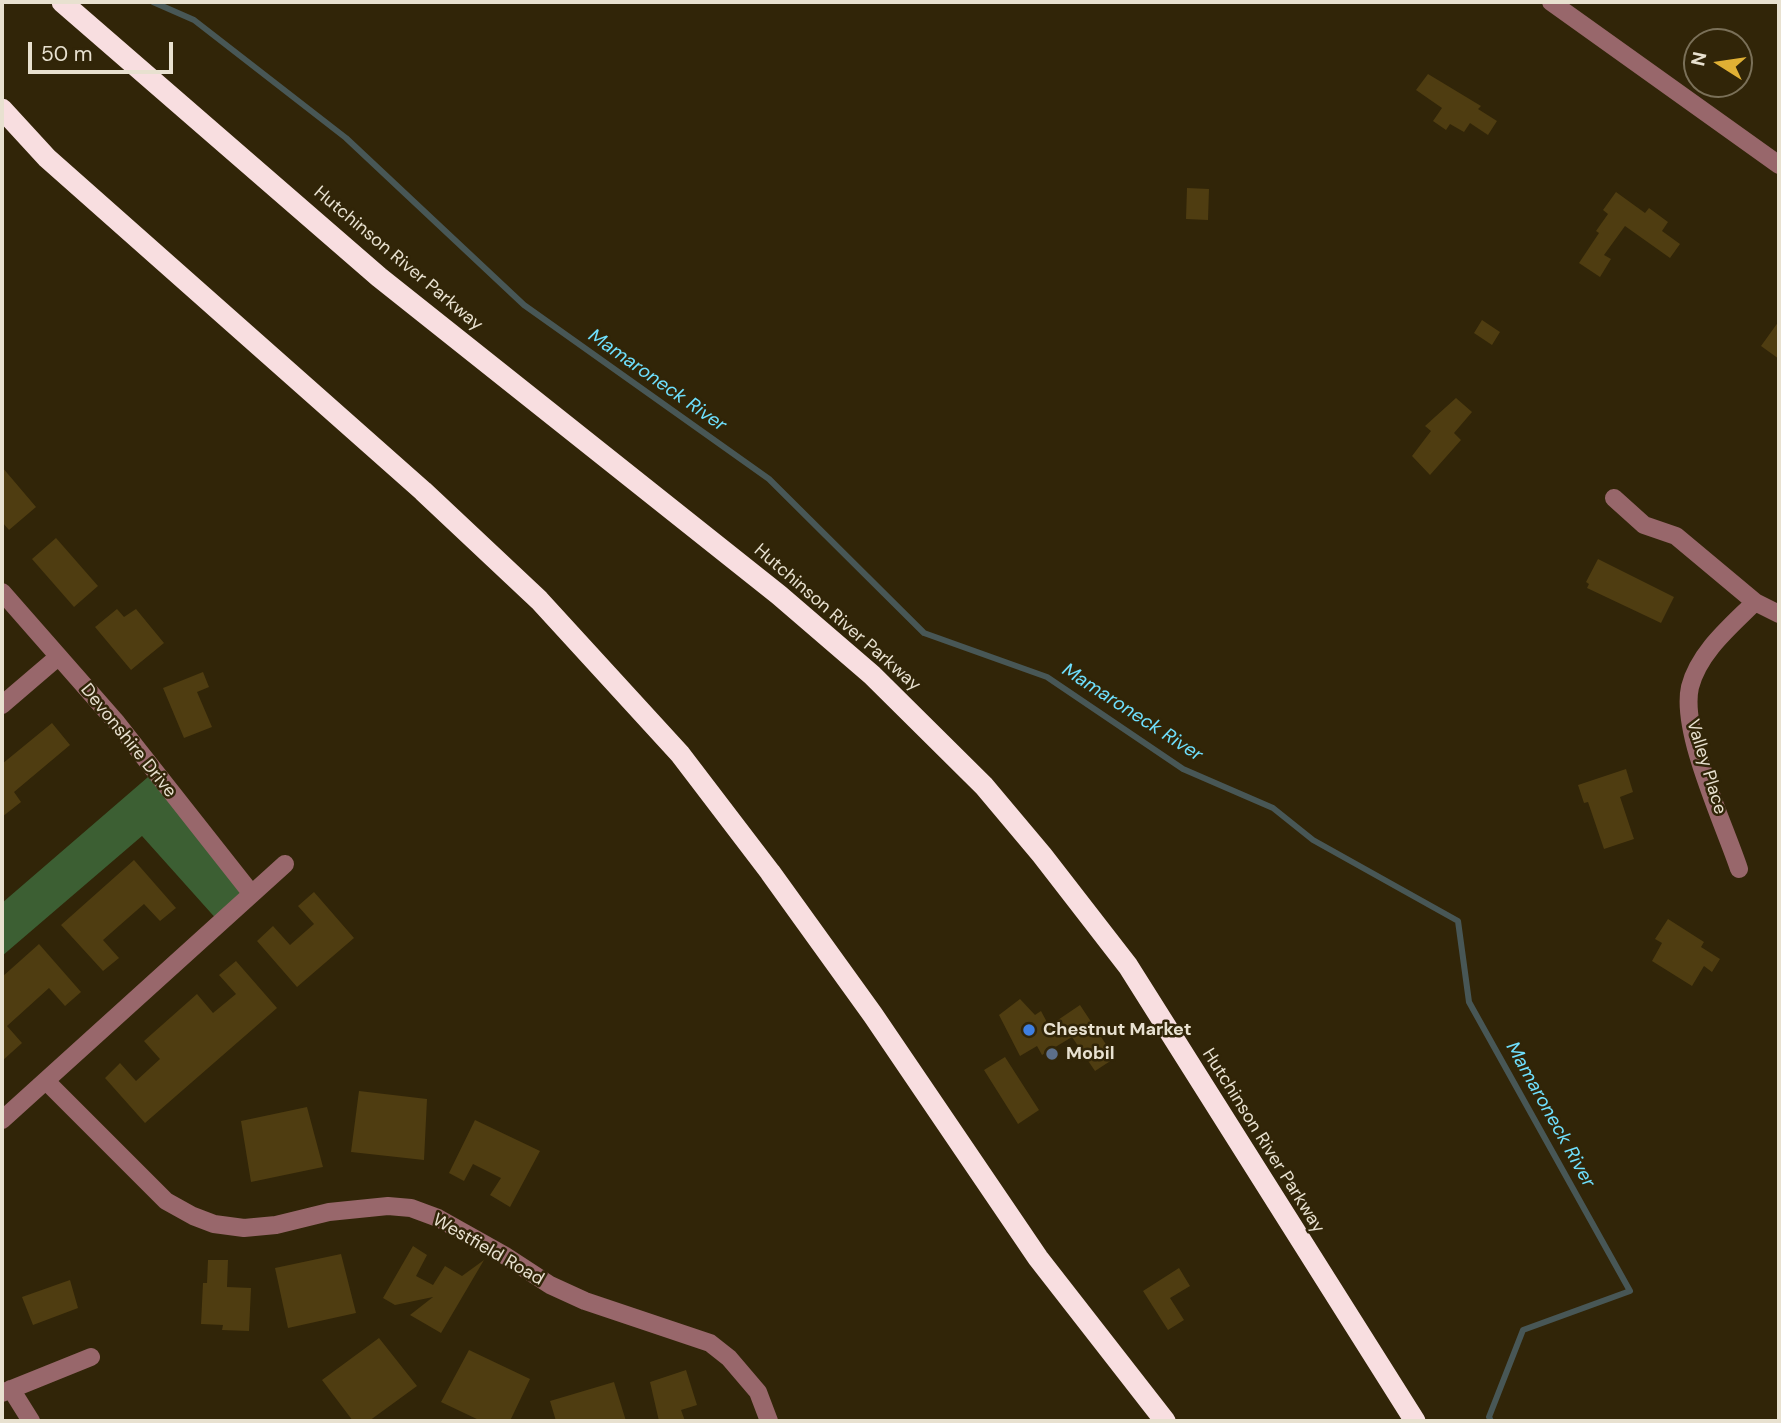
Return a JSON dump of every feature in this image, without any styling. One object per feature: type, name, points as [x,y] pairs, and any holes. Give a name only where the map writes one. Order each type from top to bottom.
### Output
[{"type":"highway","name":"Hutchinson River Parkway","points":[[62,2],[379,277],[779,595],[872,675],[984,786],[1128,966],[1415,1421]]},
{"type":"highway","points":[[83,2],[151,78]]},
{"type":"highway","points":[[2,109],[47,158]]},
{"type":"highway","points":[[2,119],[433,500],[539,600],[680,754],[866,1005],[1038,1258],[1165,1421]]},
{"type":"street","points":[[1550,2],[1779,165]]},
{"type":"street","points":[[1614,498],[1644,525],[1675,536],[1755,602],[1779,614]]},
{"type":"street","name":"Devonshire Drive","points":[[2,592],[117,723],[251,893]]},
{"type":"street","name":"Valley Place","points":[[1739,869],[1695,741],[1689,718],[1690,687],[1705,656],[1718,638],[1755,602]]},
{"type":"street","points":[[2,705],[58,657]]},
{"type":"street","points":[[2,1120],[285,864]]},
{"type":"street","name":"Westfield Road","points":[[46,1081],[166,1200],[193,1216],[214,1224],[244,1228],[276,1225],[328,1212],[388,1206],[411,1209],[438,1218],[504,1255],[550,1285],[585,1301],[710,1343],[729,1358],[758,1392],[769,1421]]},
{"type":"street","points":[[31,1421],[7,1391],[91,1357]]},
{"type":"green space","points":[[155,771],[251,893],[219,922],[142,836],[2,956],[2,903]]},
{"type":"building","points":[[1428,74],[1481,106],[1478,109],[1497,121],[1488,135],[1470,123],[1464,132],[1450,124],[1446,130],[1433,121],[1442,108],[1416,90]]},
{"type":"building","points":[[1187,188],[1209,189],[1208,220],[1186,219]]},
{"type":"building","points":[[1616,192],[1645,213],[1649,208],[1668,222],[1662,231],[1680,244],[1670,258],[1625,226],[1604,255],[1611,259],[1600,277],[1579,263],[1599,233],[1596,231],[1608,214],[1603,210]]},
{"type":"building","points":[[1482,320],[1500,332],[1492,345],[1474,333]]},
{"type":"building","points":[[1779,321],[1779,359],[1761,346]]},
{"type":"building","points":[[1456,398],[1472,412],[1454,433],[1461,440],[1430,475],[1412,456],[1431,431],[1425,426]]},
{"type":"building","points":[[2,467],[36,507],[9,530],[2,522]]},
{"type":"building","points":[[56,538],[98,586],[74,607],[32,559]]},
{"type":"building","points":[[1598,559],[1674,597],[1661,623],[1587,588],[1589,584],[1586,582]]},
{"type":"building","points":[[117,609],[124,617],[136,609],[164,643],[131,670],[95,627]]},
{"type":"building","points":[[203,672],[209,687],[197,692],[212,727],[184,738],[163,688]]},
{"type":"building","points":[[52,723],[70,745],[14,792],[21,802],[2,817],[2,764]]},
{"type":"building","points":[[1626,769],[1633,792],[1620,797],[1634,839],[1604,849],[1588,802],[1584,803],[1578,785]]},
{"type":"building","points":[[134,860],[176,908],[160,921],[144,904],[103,940],[119,958],[103,971],[61,925]]},
{"type":"building","points":[[314,892],[354,938],[297,987],[257,941],[273,926],[290,945],[314,924],[298,906]]},
{"type":"building","points":[[1668,919],[1704,942],[1701,947],[1720,959],[1712,972],[1704,966],[1692,986],[1652,961],[1662,943],[1655,939]]},
{"type":"building","points":[[39,944],[81,992],[65,1006],[49,988],[7,1026],[22,1043],[2,1061],[2,977]]},
{"type":"building","points":[[236,961],[277,1008],[145,1123],[105,1078],[120,1063],[136,1081],[160,1059],[144,1041],[197,994],[213,1013],[236,994],[219,975]]},
{"type":"building","points":[[1020,999],[1035,1015],[1041,1011],[1049,1026],[1080,1005],[1115,1058],[1095,1071],[1072,1037],[1042,1055],[1037,1046],[1020,1056],[999,1015]]},
{"type":"building","points":[[1005,1057],[1039,1110],[1018,1124],[984,1070]]},
{"type":"building","points":[[359,1091],[427,1099],[424,1160],[351,1152]]},
{"type":"building","points":[[307,1107],[323,1167],[251,1182],[241,1121]]},
{"type":"building","points":[[475,1120],[540,1151],[510,1207],[490,1195],[501,1178],[473,1164],[464,1181],[449,1173]]},
{"type":"building","points":[[413,1246],[427,1255],[416,1276],[433,1285],[445,1266],[462,1276],[484,1260],[441,1333],[410,1315],[433,1297],[395,1305],[383,1298]]},
{"type":"building","points":[[341,1254],[356,1313],[288,1328],[275,1268]]},
{"type":"building","points":[[208,1260],[228,1260],[227,1287],[251,1288],[249,1331],[222,1330],[223,1325],[201,1324],[203,1283],[207,1283]]},
{"type":"building","points":[[1179,1268],[1190,1286],[1170,1298],[1184,1320],[1168,1330],[1143,1291]]},
{"type":"building","points":[[70,1280],[78,1308],[33,1325],[22,1297]]},
{"type":"building","points":[[379,1338],[417,1386],[369,1421],[353,1421],[322,1380]]},
{"type":"building","points":[[469,1350],[530,1379],[510,1421],[481,1421],[441,1402]]},
{"type":"building","points":[[686,1370],[697,1405],[681,1410],[685,1421],[659,1421],[650,1382]]},
{"type":"building","points":[[614,1382],[626,1421],[556,1421],[550,1401]]},
{"type":"waterway","name":"Mamaroneck River","points":[[153,2],[194,20],[346,138],[524,305],[769,479],[924,633],[1047,677],[1183,769],[1273,808],[1313,840],[1458,921],[1469,1002],[1630,1291],[1523,1330],[1489,1417],[1491,1421]]},
{"type":"place","name":"Chestnut Market","points":[[1029,1030]]},
{"type":"place","name":"Mobil","points":[[1052,1054]]}]
